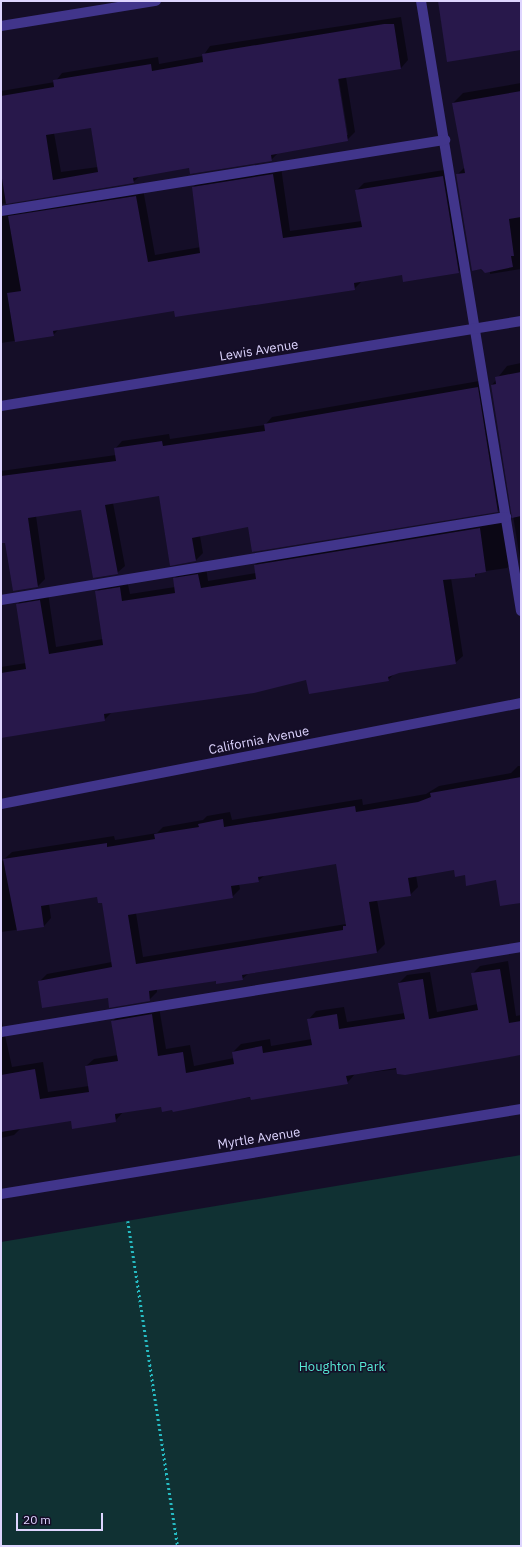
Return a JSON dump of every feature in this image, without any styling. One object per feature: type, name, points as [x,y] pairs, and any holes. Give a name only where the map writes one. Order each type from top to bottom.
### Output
[{"type":"street","points":[[1,26],[156,1]]},
{"type":"street","points":[[422,1],[521,611]]},
{"type":"street","points":[[1,211],[445,140]]},
{"type":"street","name":"Lewis Avenue","points":[[1,406],[521,321]]},
{"type":"street","points":[[1,600],[506,517]]},
{"type":"street","name":"California Avenue","points":[[1,804],[521,703]]},
{"type":"street","points":[[1,1032],[521,947]]},
{"type":"street","name":"Myrtle Avenue","points":[[1,1194],[521,1109]]},
{"type":"path","points":[[128,1221],[178,1546]]},
{"type":"green space","name":"Houghton Park","points":[[521,1155],[521,1546],[1,1546],[1,1242]]},
{"type":"building","points":[[438,1],[521,1],[521,50],[447,62]]},
{"type":"building","points":[[384,24],[394,24],[401,69],[338,79],[348,141],[271,155],[272,161],[190,174],[189,168],[133,178],[134,183],[6,204],[1,172],[1,96],[54,87],[53,80],[151,64],[152,71],[203,62],[202,54]],"holes":[[[91,128],[98,172],[53,180],[46,135]]]},
{"type":"building","points":[[521,91],[521,217],[509,219],[514,256],[511,256],[513,267],[485,273],[481,269],[472,271],[456,174],[465,173],[452,103]]},
{"type":"building","points":[[273,174],[283,238],[362,227],[355,190],[443,176],[459,273],[403,282],[402,275],[354,283],[355,290],[175,317],[174,311],[53,331],[54,336],[15,342],[7,293],[21,291],[8,216],[136,196],[148,262],[200,253],[192,187]]},
{"type":"building","points":[[521,372],[521,516],[512,518],[491,385],[496,384],[495,377]]},
{"type":"building","points":[[478,387],[498,512],[252,552],[248,527],[192,538],[196,561],[170,566],[159,496],[105,505],[118,574],[93,578],[81,510],[28,518],[38,587],[13,591],[5,543],[1,543],[1,476],[116,461],[114,448],[162,441],[163,446],[265,431],[264,424]]},
{"type":"building","points":[[480,528],[486,572],[475,574],[475,577],[443,580],[456,664],[399,673],[388,677],[389,681],[309,694],[306,680],[254,693],[104,714],[105,721],[1,738],[1,673],[26,669],[16,604],[40,600],[49,654],[103,645],[95,591],[120,587],[122,601],[175,593],[173,578],[198,574],[201,588],[256,579],[254,565]]},
{"type":"building","points":[[521,777],[521,903],[500,906],[496,880],[466,886],[465,875],[455,877],[454,870],[408,878],[411,896],[369,902],[377,953],[242,975],[243,980],[216,984],[216,981],[149,991],[150,1001],[109,1008],[108,998],[42,1008],[38,981],[112,967],[102,903],[98,903],[97,897],[41,906],[44,927],[17,931],[3,859],[107,843],[107,847],[155,839],[154,834],[199,827],[198,824],[223,819],[224,827],[355,806],[356,812],[418,802],[431,797],[430,793]],"holes":[[[336,864],[346,926],[343,926],[343,930],[136,964],[128,915],[233,898],[231,886],[259,882],[258,877]]]},
{"type":"building","points":[[500,969],[509,1023],[521,1021],[521,1055],[405,1075],[397,1074],[396,1068],[346,1076],[348,1084],[251,1100],[250,1097],[173,1112],[172,1110],[162,1112],[161,1107],[115,1114],[116,1122],[72,1129],[71,1121],[1,1132],[1,1075],[35,1069],[40,1099],[89,1092],[85,1066],[118,1061],[111,1021],[152,1014],[158,1056],[183,1052],[186,1073],[234,1064],[232,1052],[262,1046],[263,1053],[312,1045],[307,1019],[337,1014],[339,1029],[405,1019],[398,983],[423,979],[429,1019],[478,1010],[471,973]]}]
